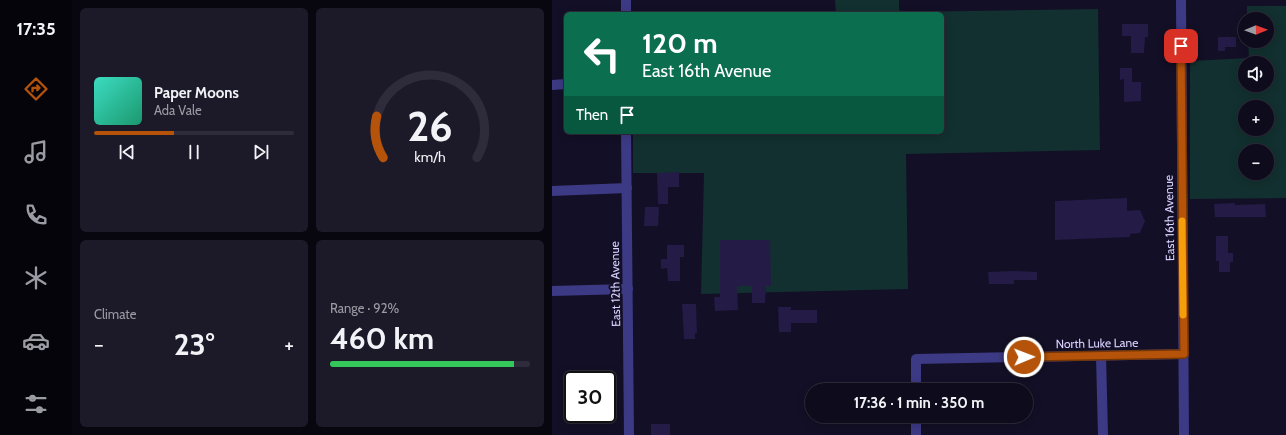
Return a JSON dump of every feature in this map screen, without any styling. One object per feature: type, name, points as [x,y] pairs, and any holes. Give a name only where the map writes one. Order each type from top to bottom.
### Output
[{"type":"street","points":[[626,0],[626,12]]},
{"type":"street","name":"East 16th Avenue","points":[[1180,0],[1184,435]]},
{"type":"street","points":[[552,85],[564,84]]},
{"type":"street","name":"East 12th Avenue","points":[[626,134],[629,435]]},
{"type":"street","points":[[552,191],[627,188]]},
{"type":"street","points":[[552,291],[628,288]]},
{"type":"street","name":"North Luke Lane","points":[[916,383],[916,359],[1184,354]]},
{"type":"street","points":[[1101,356],[1103,435]]},
{"type":"street","points":[[916,423],[916,435]]},
{"type":"green space","points":[[835,0],[899,0],[899,10],[904,12],[836,12]]},
{"type":"green space","points":[[1247,6],[1286,6],[1286,198],[1190,199],[1190,61],[1238,59],[1238,92],[1274,92],[1274,56],[1249,56],[1248,48],[1274,48],[1274,12],[1247,12]]},
{"type":"green space","points":[[1098,9],[1100,150],[906,154],[908,289],[701,294],[704,173],[633,173],[633,134],[944,134],[944,12],[904,12]]},
{"type":"building","points":[[1122,24],[1148,24],[1148,37],[1145,37],[1144,53],[1131,53],[1131,36],[1122,36]]},
{"type":"building","points":[[1219,37],[1236,37],[1236,47],[1225,47],[1225,51],[1218,51]]},
{"type":"building","points":[[1120,68],[1132,68],[1132,82],[1141,82],[1141,101],[1124,102],[1124,79],[1120,80]]},
{"type":"building","points":[[679,172],[679,187],[668,187],[668,204],[658,204],[657,173]]},
{"type":"building","points":[[1127,198],[1127,211],[1140,210],[1145,221],[1140,233],[1130,234],[1130,237],[1055,240],[1055,201]]},
{"type":"building","points":[[1235,203],[1235,205],[1265,204],[1266,217],[1215,217],[1214,204]]},
{"type":"building","points":[[645,207],[659,207],[658,226],[644,226]]},
{"type":"building","points":[[1216,236],[1228,236],[1228,253],[1233,253],[1233,262],[1230,262],[1230,272],[1219,272],[1219,261],[1216,261]]},
{"type":"building","points":[[720,240],[770,240],[771,286],[766,286],[765,303],[752,303],[752,286],[737,286],[738,310],[715,311],[714,297],[720,297]]},
{"type":"building","points":[[667,245],[684,245],[684,257],[680,257],[680,281],[668,281],[667,268],[661,269],[661,259],[667,259]]},
{"type":"building","points":[[988,272],[1037,272],[1037,280],[1014,280],[1014,284],[989,284]]},
{"type":"building","points":[[682,304],[696,304],[697,333],[695,333],[695,339],[684,339]]},
{"type":"building","points":[[778,307],[791,307],[791,310],[817,310],[817,323],[791,323],[791,332],[779,332]]},
{"type":"building","points":[[651,424],[670,424],[670,435],[651,435]]},
{"type":"slow traffic","points":[[1182,221],[1183,315]]},
{"type":"route","points":[[1024,357],[1184,354],[1181,46]]}]
